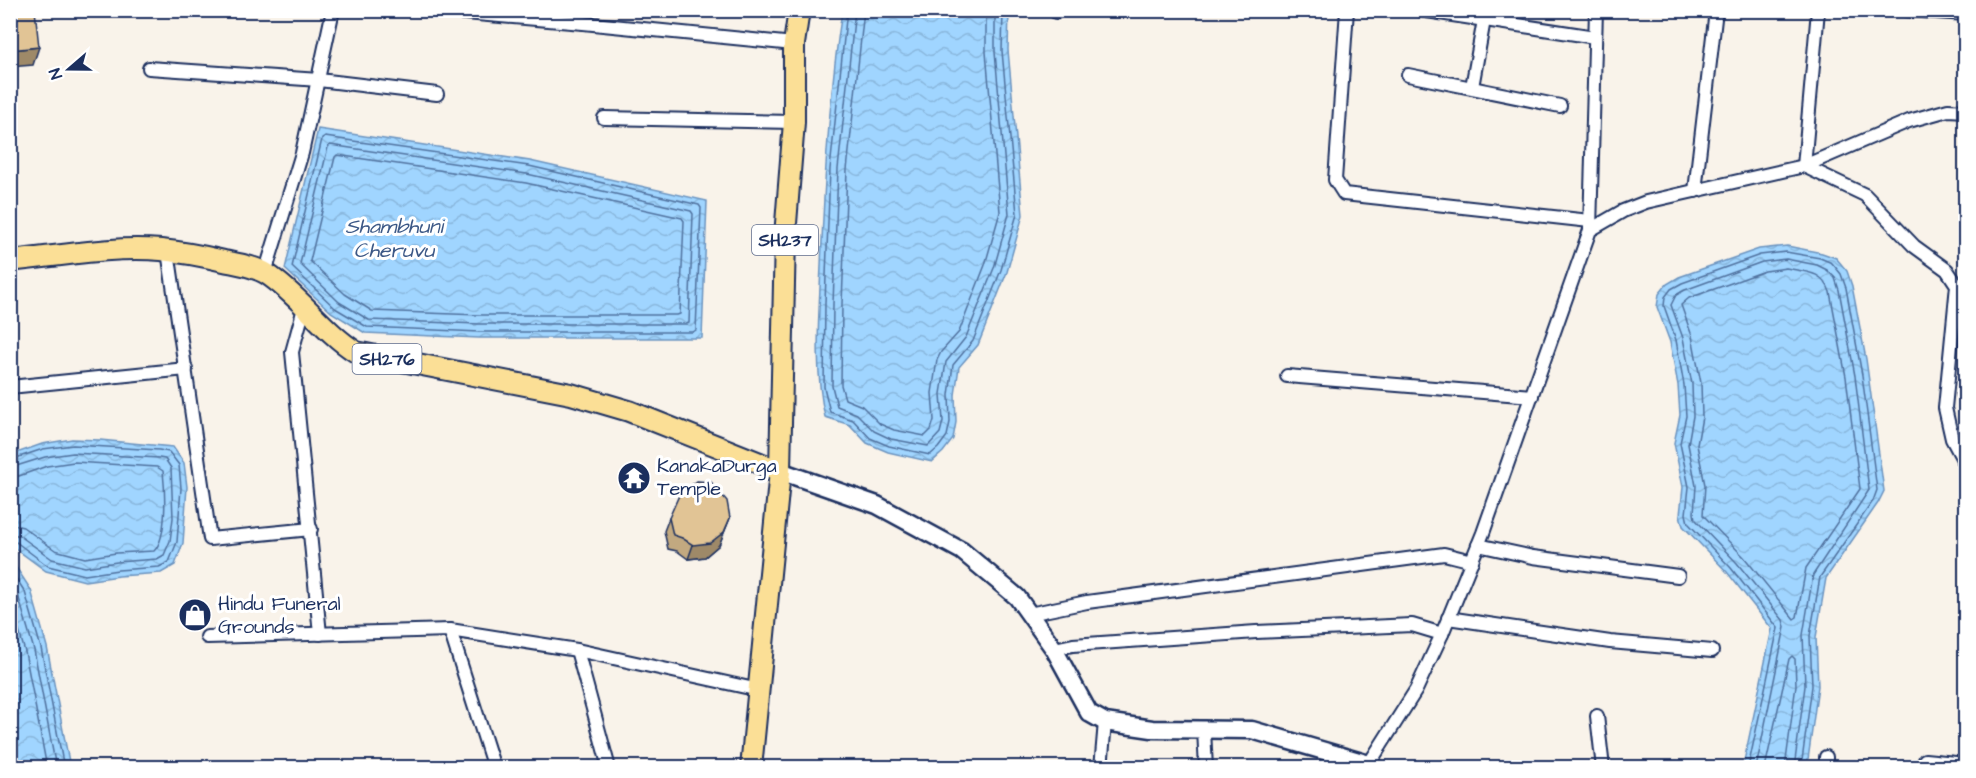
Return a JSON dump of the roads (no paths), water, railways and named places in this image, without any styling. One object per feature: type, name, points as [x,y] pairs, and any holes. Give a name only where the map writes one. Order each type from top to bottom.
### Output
[{"type":"main road","name":"SH237","points":[[751,768],[780,471],[785,236],[794,122],[794,44],[800,10]]},
{"type":"main road","name":"SH276","points":[[10,261],[116,250],[168,251],[196,254],[247,266],[265,273],[338,341],[356,352],[571,394],[629,411],[780,471]]},
{"type":"street","points":[[265,273],[302,153],[320,80],[333,10]]},
{"type":"street","points":[[430,10],[523,15],[794,44]]},
{"type":"street","points":[[1347,10],[1335,180],[1344,194],[1590,226],[1646,202],[1804,165],[1909,121],[1948,110],[1965,111]]},
{"type":"street","points":[[1419,10],[1477,16],[1595,37]]},
{"type":"street","points":[[780,471],[877,505],[962,551],[1017,597],[1054,649],[1089,713],[1105,722],[1152,729],[1252,730],[1368,766],[1416,690],[1442,634],[1478,545],[1590,226],[1596,10]]},
{"type":"street","points":[[1695,191],[1716,10]]},
{"type":"street","points":[[1804,165],[1818,10]]},
{"type":"street","points":[[1906,10],[1965,14]]},
{"type":"street","points":[[1472,87],[1477,16]]},
{"type":"street","points":[[149,68],[320,80],[437,94]]},
{"type":"street","points":[[1408,75],[1560,106]]},
{"type":"street","points":[[604,118],[794,122]]},
{"type":"street","points":[[1804,165],[1865,195],[1914,246],[1947,270],[1957,285],[1945,408],[1953,439],[1965,465]]},
{"type":"street","points":[[168,251],[210,538],[311,529]]},
{"type":"street","points":[[304,308],[292,352],[320,634]]},
{"type":"street","points":[[10,387],[186,369]]},
{"type":"street","points":[[1287,376],[1532,396]]},
{"type":"street","points":[[1478,545],[1533,557],[1678,576]]},
{"type":"street","points":[[1029,614],[1110,599],[1444,554],[1472,561]]},
{"type":"street","points":[[1448,618],[1610,642],[1712,651]]},
{"type":"street","points":[[1054,649],[1073,645],[1256,632],[1412,625],[1442,634]]},
{"type":"street","points":[[207,637],[450,630],[578,650],[759,690]]},
{"type":"street","points":[[450,630],[494,768]]},
{"type":"street","points":[[578,650],[609,768]]},
{"type":"street","points":[[1597,716],[1603,768]]},
{"type":"street","points":[[1101,768],[1105,722]]},
{"type":"street","points":[[1204,730],[1206,768]]},
{"type":"street","points":[[1925,760],[1965,764]]},
{"type":"water","points":[[842,11],[1009,11],[1008,50],[1023,215],[1007,272],[978,345],[959,367],[953,439],[932,462],[888,452],[867,443],[850,425],[825,417],[819,380],[819,304],[828,138]]},
{"type":"water","name":"Shambhuni Cheruvu","points":[[318,129],[530,161],[707,201],[702,338],[479,338],[365,333],[331,312],[285,269]]},
{"type":"water","points":[[1787,246],[1836,258],[1847,271],[1866,359],[1884,491],[1826,578],[1816,637],[1818,686],[1807,767],[1736,767],[1743,766],[1772,629],[1727,572],[1683,526],[1680,515],[1683,487],[1674,443],[1680,415],[1678,385],[1670,342],[1657,307],[1659,294],[1667,284],[1679,277],[1759,249]]},
{"type":"water","points":[[72,439],[173,447],[184,463],[187,487],[183,543],[175,565],[161,573],[85,581],[46,571],[12,546],[11,455],[42,444]]},
{"type":"water","points":[[10,558],[31,590],[47,647],[70,767],[11,767]]},
{"type":"place","name":"KanakaDurga Temple","points":[[634,478]]},
{"type":"place","name":"Hindu Funeral Grounds","points":[[195,615]]}]
